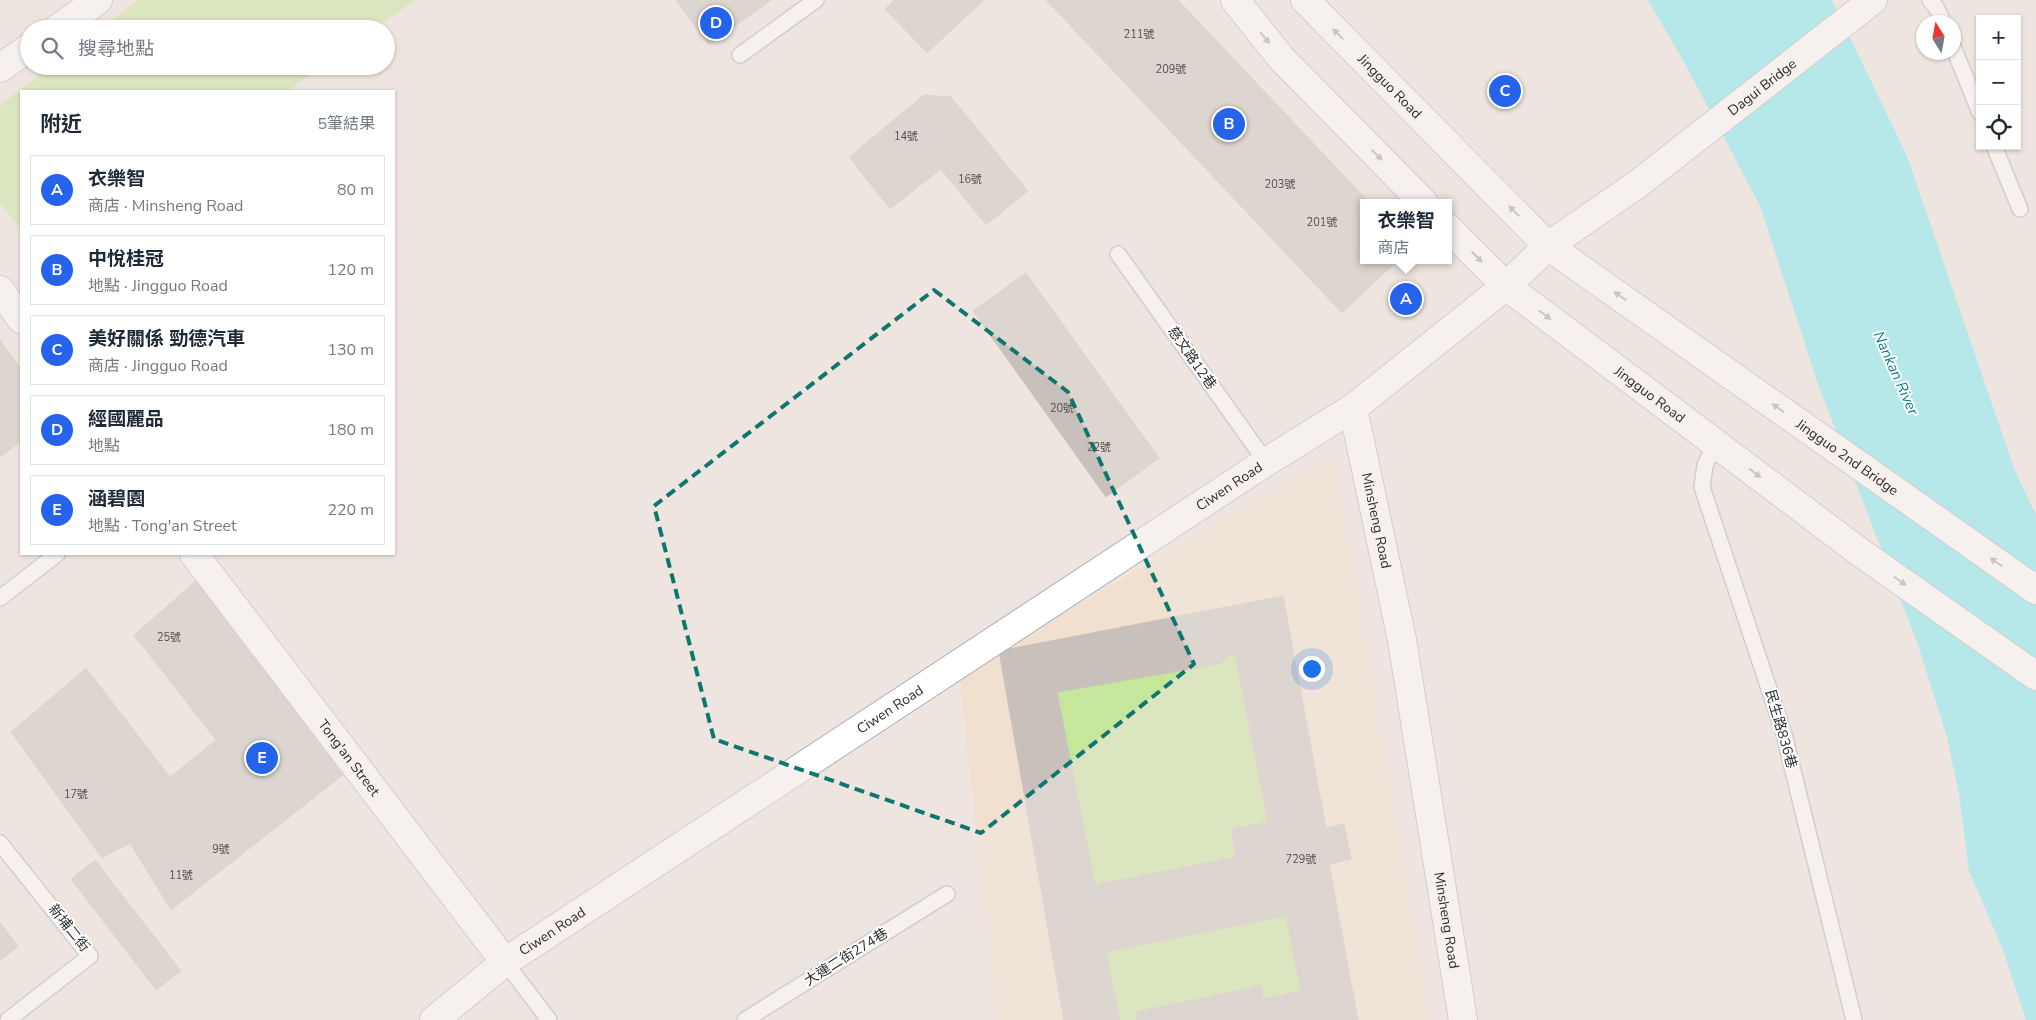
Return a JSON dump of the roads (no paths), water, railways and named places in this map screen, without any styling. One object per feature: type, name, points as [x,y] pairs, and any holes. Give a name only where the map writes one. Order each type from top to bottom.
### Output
[{"type":"street","points":[[70,20],[98,0]]},
{"type":"street","points":[[1235,0],[1281,58],[1420,199]]},
{"type":"street","name":"Jingguo Road","points":[[1305,0],[1548,246],[1660,324]]},
{"type":"street","name":"Dagui Bridge","points":[[1548,246],[1639,183],[1868,4]]},
{"type":"street","points":[[0,68],[20,54]]},
{"type":"street","name":"Jingguo Road","points":[[1452,232],[1506,286],[1860,553],[2036,676]]},
{"type":"street","points":[[1353,408],[1506,286],[1548,246]]},
{"type":"street","points":[[0,290],[20,318]]},
{"type":"street","name":"Jingguo 2nd Bridge","points":[[1660,324],[2036,590]]},
{"type":"street","name":"Ciwen Road","points":[[434,1020],[504,962],[1266,462],[1353,408]]},
{"type":"street","name":"Minsheng Road","points":[[1353,408],[1402,640],[1463,1020]]},
{"type":"street","name":"Tong'an Street","points":[[195,555],[504,962]]},
{"type":"lane","points":[[740,55],[816,0]]},
{"type":"lane","points":[[1930,0],[1940,15]]},
{"type":"lane","points":[[1958,60],[1977,105]]},
{"type":"lane","points":[[1996,150],[2020,209]]},
{"type":"lane","name":"慈文路12巷","points":[[1118,254],[1266,462]]},
{"type":"lane","name":"民生路836巷","points":[[1716,444],[1705,465],[1702,487],[1784,734],[1854,1020]]},
{"type":"lane","points":[[0,598],[56,555]]},
{"type":"lane","name":"新埔二街","points":[[0,843],[90,956],[8,1020]]},
{"type":"lane","name":"大連二街274巷","points":[[745,1020],[947,894]]},
{"type":"lane","points":[[504,962],[549,1020]]},
{"type":"water","name":"Nankan River","points":[[1648,0],[1832,0],[1907,156],[2015,471],[2036,515],[2036,1020],[2026,1020],[2003,950],[1969,871],[1959,794],[1947,737],[1918,645],[1818,384],[1760,206],[1685,64]]},
{"type":"place","name":"經國麗品","points":[[716,23]]},
{"type":"place","name":"美好關係 勁德汽車","points":[[1505,91]]},
{"type":"place","name":"中悅桂冠","points":[[1229,124]]},
{"type":"place","name":"衣樂智","points":[[1406,299]]},
{"type":"place","name":"涵碧園","points":[[262,758]]}]
